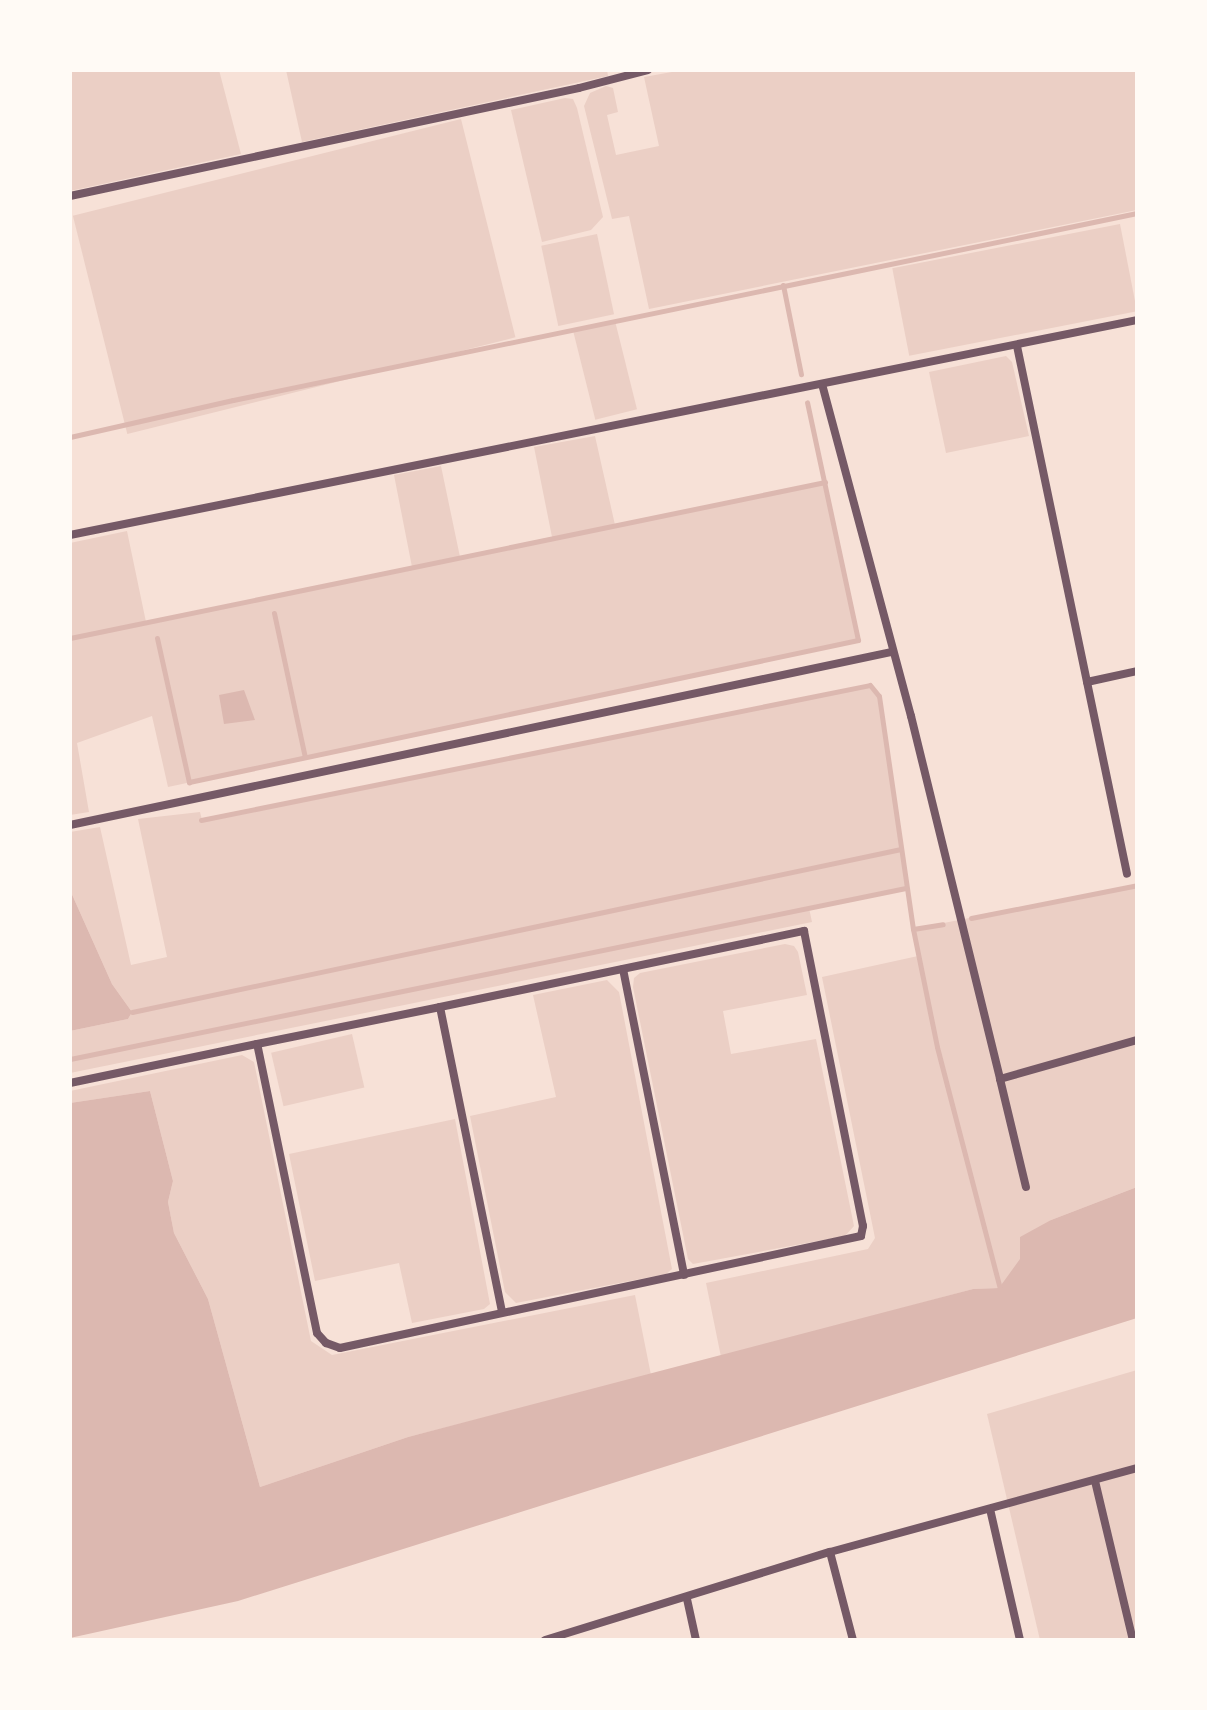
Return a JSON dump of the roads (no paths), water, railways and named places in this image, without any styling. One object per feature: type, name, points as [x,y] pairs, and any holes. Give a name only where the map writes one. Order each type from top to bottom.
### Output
[{"type":"street","points":[[70,196],[579,88],[648,70]]},
{"type":"street","points":[[70,535],[1137,320]]},
{"type":"street","points":[[1017,346],[1127,874]]},
{"type":"street","points":[[822,384],[911,716],[1026,1187]]},
{"type":"street","points":[[70,825],[892,652]]},
{"type":"street","points":[[1087,682],[1137,671]]},
{"type":"street","points":[[70,1083],[257,1044],[440,1007],[804,931],[863,1226],[861,1236],[340,1348],[326,1343],[317,1333],[257,1044]]},
{"type":"street","points":[[623,969],[684,1275]]},
{"type":"street","points":[[440,1007],[502,1311]]},
{"type":"street","points":[[1000,1079],[1137,1040]]},
{"type":"street","points":[[545,1640],[687,1599],[830,1552],[1137,1468]]},
{"type":"street","points":[[1095,1481],[1133,1640]]},
{"type":"street","points":[[990,1509],[1020,1640]]},
{"type":"street","points":[[830,1552],[853,1640]]},
{"type":"street","points":[[687,1599],[696,1640]]},
{"type":"waterway","points":[[70,437],[233,400],[1137,213]]},
{"type":"waterway","points":[[783,285],[801,374]]},
{"type":"waterway","points":[[157,638],[189,782],[858,640],[807,402]]},
{"type":"waterway","points":[[70,638],[825,482]]},
{"type":"waterway","points":[[274,613],[305,757]]},
{"type":"waterway","points":[[201,820],[870,685],[879,696],[913,929],[937,1047],[1000,1288]]},
{"type":"waterway","points":[[132,1012],[901,849]]},
{"type":"waterway","points":[[971,918],[1137,885]]},
{"type":"waterway","points":[[70,1059],[906,888]]},
{"type":"waterway","points":[[913,929],[943,924]]}]
